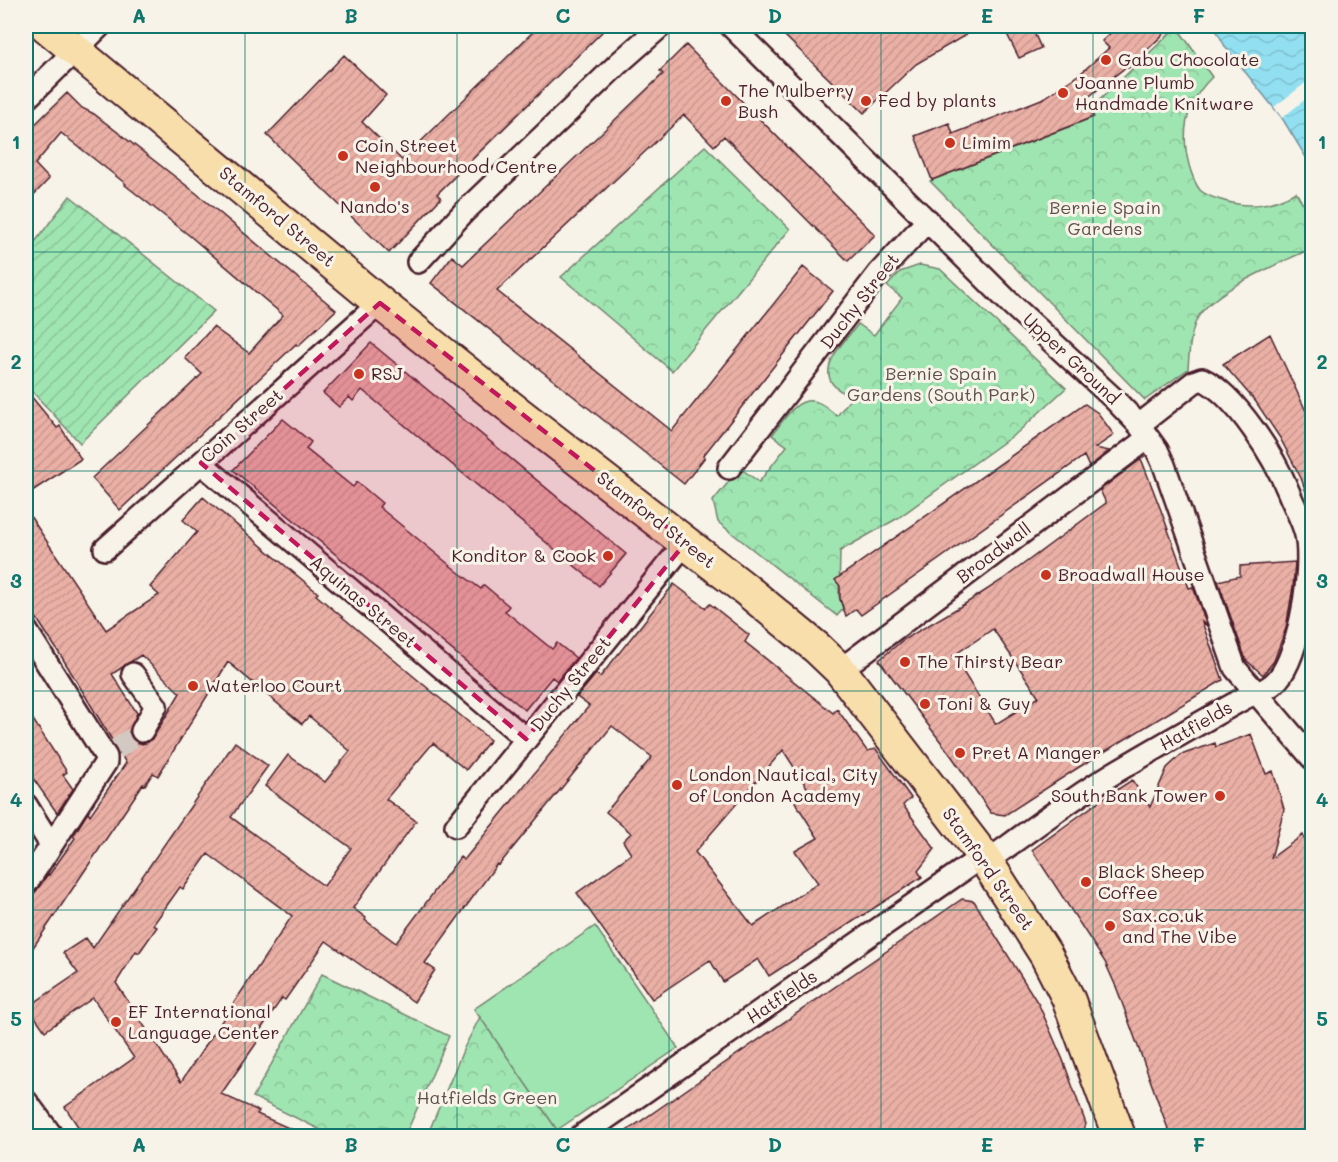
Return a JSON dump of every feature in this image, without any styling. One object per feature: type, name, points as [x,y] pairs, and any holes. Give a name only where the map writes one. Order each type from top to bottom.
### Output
[{"type":"main road","name":"Stamford Street","points":[[46,26],[380,303],[686,542],[817,648],[840,670],[984,859],[1054,968],[1068,998],[1119,1137]]},
{"type":"street","points":[[26,99],[100,26]]},
{"type":"street","points":[[418,262],[464,212],[619,63],[661,26]]},
{"type":"street","name":"Upper Ground","points":[[731,26],[1011,304],[1113,398],[1144,431],[1164,465],[1235,668],[1312,758]]},
{"type":"street","name":"Duchy Street","points":[[729,468],[879,273],[928,220]]},
{"type":"street","name":"Coin Street","points":[[105,549],[380,303]]},
{"type":"street","name":"Broadwall","points":[[840,670],[1144,431],[1194,382],[1202,379],[1220,390],[1273,458],[1306,535],[1308,576],[1300,624],[1288,662],[1279,678],[1269,688],[1257,694]]},
{"type":"street","name":"Aquinas Street","points":[[201,463],[526,739]]},
{"type":"street","name":"Duchy Street","points":[[456,826],[686,542]]},
{"type":"street","points":[[26,630],[111,754],[26,885]]},
{"type":"street","points":[[133,674],[156,706],[142,731]]},
{"type":"street","name":"Hatfields","points":[[581,1137],[1089,789],[1247,697],[1257,694]]},
{"type":"street","points":[[26,805],[51,844]]},
{"type":"street","points":[[26,1101],[51,1137]]},
{"type":"highlighted area","points":[[380,303],[686,542],[526,739],[201,463]]},
{"type":"green space","name":"Bernie Spain Gardens","points":[[1177,27],[1212,77],[1203,86],[1191,106],[1186,129],[1186,152],[1193,178],[1198,187],[1215,198],[1241,205],[1268,203],[1296,192],[1312,220],[1312,248],[1249,278],[1205,308],[1197,319],[1193,331],[1188,369],[1145,400],[930,181],[1094,117],[1091,108]]},
{"type":"green space","points":[[705,146],[790,229],[672,371],[561,277]]},
{"type":"green space","points":[[70,196],[214,311],[80,443],[26,385],[26,377],[31,372],[26,362],[26,249],[35,242]]},
{"type":"green space","name":"Bernie Spain Gardens (South Park)","points":[[920,265],[940,269],[1066,388],[1018,432],[898,518],[840,551],[839,596],[843,609],[837,616],[718,522],[713,501],[740,468],[759,482],[787,446],[772,435],[787,415],[799,404],[813,401],[823,405],[837,416],[851,398],[832,383],[829,376],[829,368],[836,352],[858,324],[874,335],[902,298],[887,286],[900,272]]},
{"type":"green space","points":[[595,926],[678,1048],[557,1130],[474,1009]]},
{"type":"green space","points":[[322,974],[449,1036],[405,1136],[333,1136],[253,1097]]},
{"type":"green space","name":"Hatfields Green","points":[[480,1017],[557,1130],[549,1136],[427,1136],[464,1048]]},
{"type":"water","points":[[1214,26],[1312,26],[1312,167],[1282,118],[1226,48]]},
{"type":"pier","points":[[1312,78],[1312,94],[1282,118],[1274,107]]},
{"type":"building","points":[[539,26],[608,26],[437,194],[441,198],[389,253],[267,135],[344,55],[386,95],[362,122],[402,160]]},
{"type":"building","points":[[794,26],[981,26],[916,64],[864,113],[784,35]]},
{"type":"building","points":[[1003,26],[1031,26],[1041,48],[1019,58]]},
{"type":"building","points":[[1118,26],[1172,26],[1128,68],[1126,67],[1086,99],[1093,117],[932,180],[915,136],[949,123],[953,134],[1044,98],[1081,73],[1109,48],[1102,41]]},
{"type":"building","points":[[686,45],[875,235],[848,261],[724,136],[714,146],[684,115],[497,291],[672,431],[803,267],[833,291],[703,456],[705,457],[684,484],[431,283],[452,256],[463,265],[663,74],[660,71]]},
{"type":"building","points":[[67,93],[82,108],[94,114],[196,193],[336,310],[298,346],[296,344],[120,510],[92,478],[202,374],[185,358],[213,327],[249,353],[283,315],[190,236],[61,133],[35,164],[49,179],[26,203],[26,133]]},
{"type":"building","points":[[1270,334],[1312,424],[1312,500],[1309,500],[1301,478],[1280,438],[1256,402],[1223,364]]},
{"type":"building","points":[[371,343],[626,554],[599,586],[362,390],[353,401],[349,397],[339,407],[323,393]]},
{"type":"building","points":[[26,390],[57,428],[60,426],[81,459],[26,495]]},
{"type":"building","points":[[1085,404],[1098,413],[1114,435],[1095,448],[1109,451],[1089,467],[1084,456],[861,615],[856,609],[846,616],[840,599],[840,586],[835,580]]},
{"type":"building","points":[[283,419],[311,442],[306,449],[353,487],[357,482],[382,503],[379,507],[457,571],[481,589],[484,585],[509,606],[505,611],[552,649],[557,643],[576,658],[557,681],[552,677],[525,710],[233,470]]},
{"type":"building","points":[[1140,460],[1142,461],[1189,588],[1193,587],[1207,626],[1202,622],[1223,680],[1005,815],[991,813],[879,660],[903,640],[1002,580],[1106,503],[1100,490]],"holes":[[[993,629],[1039,697],[996,724],[953,656]]]},
{"type":"building","points":[[203,497],[490,740],[466,770],[433,743],[386,799],[416,821],[353,908],[396,943],[460,857],[464,860],[589,706],[577,697],[596,674],[600,677],[674,584],[706,608],[710,604],[749,635],[745,642],[833,713],[837,709],[867,751],[876,749],[911,798],[903,805],[935,849],[918,871],[922,877],[769,976],[758,959],[723,982],[710,960],[652,999],[577,893],[631,854],[623,841],[631,833],[606,812],[652,757],[612,726],[499,865],[497,864],[425,963],[435,970],[414,1002],[326,941],[285,1000],[282,998],[257,1035],[260,1038],[221,1094],[259,1111],[257,1114],[309,1137],[85,1137],[65,1107],[134,1058],[93,998],[45,1031],[28,1007],[78,973],[63,953],[86,938],[93,948],[235,742],[268,766],[231,817],[324,886],[351,848],[265,786],[288,755],[325,782],[350,751],[309,716],[302,724],[228,662],[158,776],[153,773],[145,785],[143,784],[26,958],[26,897],[36,891],[49,875],[75,838],[73,836],[88,812],[90,815],[126,763],[26,602],[26,510],[106,630],[159,595],[150,587],[197,532],[183,520]],"holes":[[[141,655],[180,693],[153,738],[142,744],[131,738],[129,732],[137,713],[112,674]],[[783,750],[810,792],[795,802],[818,838],[795,851],[818,883],[753,926],[695,852]],[[208,854],[292,916],[181,1082],[116,983],[136,951],[139,953],[157,927],[153,925],[180,887],[183,889]]]},
{"type":"building","points":[[1295,562],[1286,628],[1274,661],[1263,675],[1246,660],[1218,581],[1240,576],[1240,566]]},
{"type":"building","points":[[26,709],[67,772],[63,775],[73,789],[57,813],[26,768]]},
{"type":"building","points":[[1251,734],[1266,774],[1273,771],[1284,809],[1271,858],[1303,835],[1312,860],[1312,1137],[1171,1137],[1105,962],[1032,850],[1132,780],[1150,807],[1167,768],[1181,755],[1215,743],[1216,747]]},
{"type":"building","points":[[962,899],[974,901],[1039,1005],[1063,1060],[1086,1124],[1081,1137],[618,1137]]},
{"type":"tunnel","points":[[115,750],[142,731]]},
{"type":"place","name":"Gabu Chocolate","points":[[1106,60]]},
{"type":"place","name":"Joanne Plumb Handmade Knitware","points":[[1063,93]]},
{"type":"place","name":"The Mulberry Bush","points":[[726,101]]},
{"type":"place","name":"Fed by plants","points":[[866,101]]},
{"type":"place","name":"Limim","points":[[950,143]]},
{"type":"place","name":"Coin Street Neighbourhood Centre","points":[[343,156]]},
{"type":"place","name":"Nando's","points":[[375,187]]},
{"type":"place","name":"RSJ","points":[[359,374]]},
{"type":"place","name":"Konditor & Cook","points":[[608,556]]},
{"type":"place","name":"Broadwall House","points":[[1046,575]]},
{"type":"place","name":"The Thirsty Bear","points":[[905,662]]},
{"type":"place","name":"Waterloo Court","points":[[193,686]]},
{"type":"place","name":"Toni & Guy","points":[[925,704]]},
{"type":"place","name":"Pret A Manger","points":[[960,753]]},
{"type":"place","name":"London Nautical, City of London Academy","points":[[677,785]]},
{"type":"place","name":"South Bank Tower","points":[[1220,796]]},
{"type":"place","name":"Black Sheep Coffee","points":[[1086,882]]},
{"type":"place","name":"Sax.co.uk and The Vibe","points":[[1110,926]]},
{"type":"place","name":"EF International Language Center","points":[[116,1022]]}]
